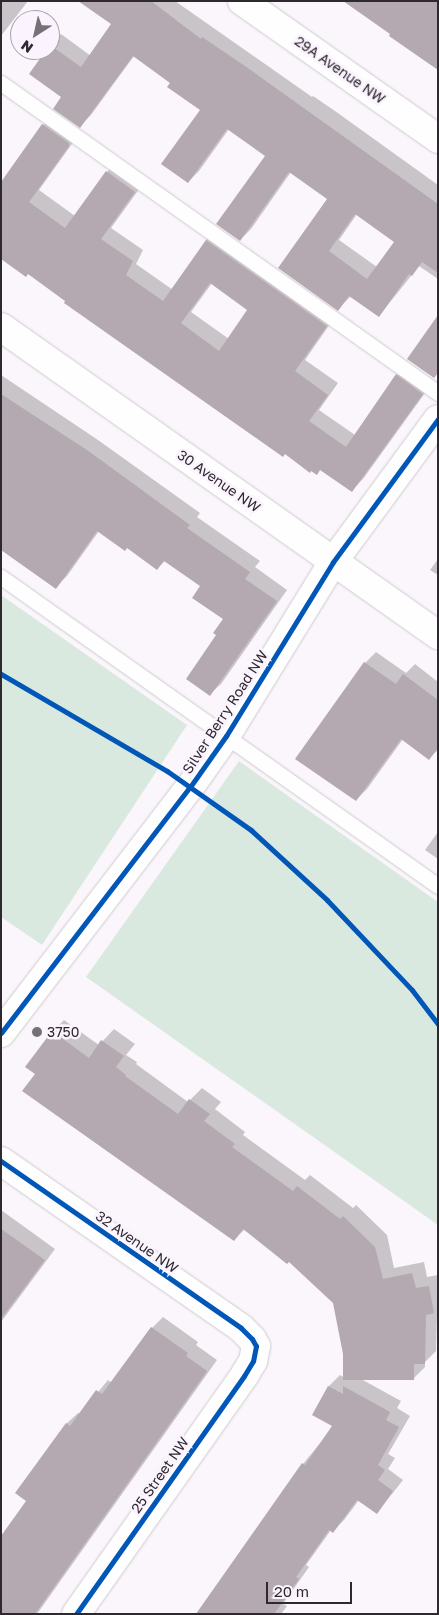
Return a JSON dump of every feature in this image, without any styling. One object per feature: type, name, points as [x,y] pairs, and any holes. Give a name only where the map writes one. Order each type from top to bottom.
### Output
[{"type":"street","name":"29A Avenue NW","points":[[242,1],[438,139]]},
{"type":"street","name":"30 Avenue NW","points":[[1,327],[438,635]]},
{"type":"street","name":"Silver Berry Road NW","points":[[1,1033],[190,787],[226,736],[333,562],[438,419]]},
{"type":"street","name":"32 Avenue NW","points":[[1,1160],[241,1328],[256,1346]]},
{"type":"street","name":"25 Street NW","points":[[76,1614],[244,1376],[253,1361],[256,1346]]},
{"type":"lane","points":[[1,83],[438,393]]},
{"type":"lane","points":[[1,577],[438,886]]},
{"type":"shaded area","points":[[1,595],[187,725],[42,945],[1,917]]},
{"type":"shaded area","points":[[239,761],[438,902],[438,1225],[86,977]]},
{"type":"building","points":[[78,1],[151,1],[201,39],[202,37],[245,66],[438,204],[438,273],[422,262],[412,276],[409,274],[379,317],[349,296],[338,311],[278,268],[327,199],[289,172],[240,241],[216,224],[265,156],[227,129],[188,183],[161,164],[200,110],[167,87],[170,83],[133,56],[80,128],[53,109],[61,97],[29,74],[39,60],[60,60],[60,52],[81,67],[111,24]],"holes":[[[355,214],[394,242],[367,279],[329,251]]]},
{"type":"building","points":[[343,1],[438,1],[438,70],[389,36],[390,34]]},
{"type":"building","points":[[42,124],[69,143],[69,146],[29,202],[65,228],[106,171],[135,192],[101,239],[133,261],[126,275],[163,301],[206,240],[327,326],[295,371],[328,395],[309,421],[346,447],[396,374],[423,394],[352,492],[320,470],[317,475],[311,471],[310,473],[285,454],[283,457],[64,303],[65,301],[28,274],[26,277],[1,259],[1,182]],"holes":[[[210,283],[247,310],[219,351],[181,323]]]},
{"type":"building","points":[[438,315],[438,373],[434,378],[407,359]]},
{"type":"building","points":[[1,394],[87,450],[190,525],[187,528],[250,572],[245,579],[277,601],[210,696],[186,679],[216,635],[213,633],[223,619],[192,598],[200,586],[164,561],[157,570],[127,548],[125,551],[97,531],[56,589],[1,550]]},
{"type":"building","points":[[364,662],[396,684],[403,674],[438,700],[438,748],[429,760],[401,739],[356,801],[295,759]]},
{"type":"building","points":[[52,1031],[89,1058],[101,1040],[124,1056],[116,1067],[125,1076],[178,1114],[189,1099],[210,1114],[204,1121],[235,1144],[232,1147],[293,1191],[297,1186],[340,1219],[343,1216],[375,1247],[383,1279],[412,1273],[416,1288],[429,1286],[434,1313],[426,1315],[425,1364],[414,1364],[414,1380],[343,1380],[343,1354],[333,1303],[289,1262],[287,1264],[243,1229],[234,1241],[22,1091],[35,1074],[25,1067]]},
{"type":"building","points":[[1,1229],[45,1260],[1,1319]]},
{"type":"building","points":[[151,1327],[188,1353],[186,1356],[207,1371],[35,1614],[1,1614],[1,1536],[26,1501],[15,1493],[66,1423],[70,1426],[96,1390],[102,1394]]},
{"type":"building","points":[[328,1386],[343,1394],[343,1386],[390,1412],[386,1420],[399,1427],[378,1465],[385,1470],[378,1480],[393,1491],[377,1514],[357,1500],[333,1533],[329,1530],[296,1577],[299,1579],[274,1614],[196,1614],[302,1463],[305,1465],[332,1426],[312,1415]]},
{"type":"cycle path","points":[[1,1033],[190,787],[226,736],[333,562],[438,419]]},
{"type":"cycle path","points":[[1,674],[167,771],[251,830],[327,900],[412,990],[438,1024]]},
{"type":"cycle path","points":[[1,1161],[241,1328],[256,1346],[253,1361],[244,1376],[76,1614]]},
{"type":"place","name":"3750","points":[[37,1032]]}]
